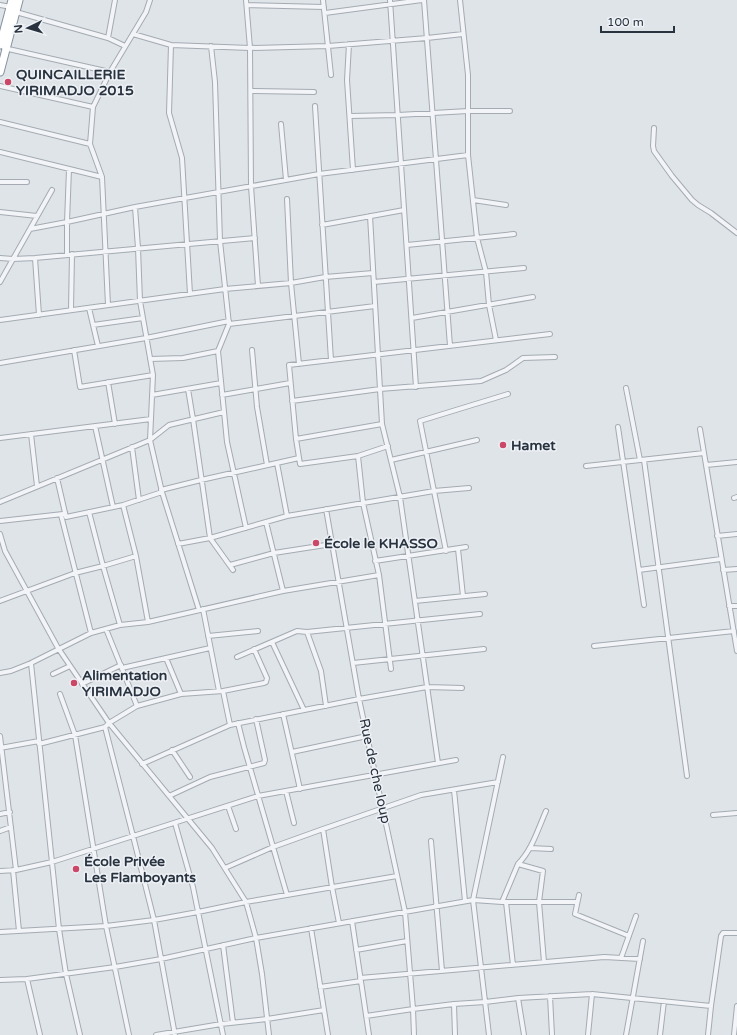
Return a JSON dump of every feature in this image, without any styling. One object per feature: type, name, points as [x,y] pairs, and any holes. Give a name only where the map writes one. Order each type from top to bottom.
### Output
[{"type":"highway","points":[[0,72],[2,47],[13,7],[19,0]]},
{"type":"street","points":[[108,38],[115,0]]},
{"type":"street","points":[[108,305],[102,177],[90,144],[93,107],[110,72],[146,12],[150,0]]},
{"type":"street","points":[[323,0],[331,75]]},
{"type":"street","points":[[325,13],[390,2],[423,0],[450,346]]},
{"type":"street","points":[[460,0],[468,76],[468,155],[477,238],[486,272],[489,305],[496,340]]},
{"type":"street","points":[[258,286],[251,186],[250,48],[246,2],[324,7]]},
{"type":"street","points":[[390,2],[416,387]]},
{"type":"street","points":[[0,4],[108,38],[125,46]]},
{"type":"street","points":[[133,34],[171,45],[250,48],[328,46],[463,34]]},
{"type":"street","points":[[349,44],[347,80],[353,170]]},
{"type":"street","points":[[171,45],[169,113],[182,158],[190,294]]},
{"type":"street","points":[[211,46],[215,82],[220,241],[229,322],[218,351],[227,442],[246,528]]},
{"type":"street","points":[[2,47],[110,72]]},
{"type":"street","points":[[0,86],[93,107]]},
{"type":"street","points":[[251,91],[314,92]]},
{"type":"street","points":[[315,106],[331,360]]},
{"type":"street","points":[[350,116],[398,115],[432,112],[510,111]]},
{"type":"street","points":[[0,122],[90,144]]},
{"type":"street","points":[[281,124],[286,180]]},
{"type":"street","points":[[654,128],[654,151],[672,176],[698,205],[737,233]]},
{"type":"street","points":[[0,152],[102,177]]},
{"type":"street","points":[[30,229],[135,207],[319,174],[468,155]]},
{"type":"street","points":[[67,255],[69,169]]},
{"type":"street","points":[[0,182],[27,182]]},
{"type":"street","points":[[0,282],[52,190]]},
{"type":"street","points":[[287,198],[291,283],[299,364]]},
{"type":"street","points":[[473,200],[506,205]]},
{"type":"street","points":[[135,207],[140,301],[153,375],[150,440],[161,491],[201,610],[230,725]]},
{"type":"street","points":[[322,224],[404,210]]},
{"type":"street","points":[[0,212],[37,216]]},
{"type":"street","points":[[370,216],[382,424],[400,497],[438,763]]},
{"type":"street","points":[[407,245],[514,234]]},
{"type":"street","points":[[0,258],[35,258],[255,238]]},
{"type":"street","points":[[71,310],[72,254]]},
{"type":"street","points":[[35,258],[39,315]]},
{"type":"street","points":[[374,282],[524,268]]},
{"type":"street","points":[[0,320],[226,288],[291,283],[326,277],[373,273]]},
{"type":"street","points":[[412,318],[533,297]]},
{"type":"street","points":[[0,363],[229,322],[375,306]]},
{"type":"street","points":[[89,308],[98,346]]},
{"type":"street","points":[[93,325],[143,318]]},
{"type":"street","points":[[388,446],[358,456],[300,464],[296,439],[289,365],[550,334]]},
{"type":"street","points":[[74,350],[80,387],[153,375]]},
{"type":"street","points":[[252,350],[257,407],[267,465]]},
{"type":"street","points":[[150,359],[183,358],[218,351]]},
{"type":"street","points":[[292,401],[380,389],[481,382],[506,370],[523,358],[555,357]]},
{"type":"street","points":[[108,382],[115,424]]},
{"type":"street","points":[[152,395],[221,383]]},
{"type":"street","points":[[222,395],[290,383]]},
{"type":"street","points":[[626,388],[642,460],[659,567],[687,776]]},
{"type":"street","points":[[188,389],[210,538],[234,570]]},
{"type":"street","points":[[446,551],[420,421],[508,394]]},
{"type":"street","points":[[0,502],[150,440],[170,425],[224,412]]},
{"type":"street","points":[[0,438],[151,419]]},
{"type":"street","points":[[296,439],[382,424]]},
{"type":"street","points":[[95,426],[113,507]]},
{"type":"street","points":[[618,427],[644,605]]},
{"type":"street","points":[[700,429],[737,651]]},
{"type":"street","points":[[31,434],[38,486]]},
{"type":"street","points":[[391,460],[477,440]]},
{"type":"street","points":[[132,447],[139,500]]},
{"type":"street","points":[[586,466],[704,453]]},
{"type":"street","points":[[358,456],[363,503],[379,576],[391,669]]},
{"type":"street","points":[[0,521],[63,514],[66,517],[123,505],[161,491],[201,480],[299,458]]},
{"type":"street","points":[[706,465],[737,462]]},
{"type":"street","points":[[277,463],[287,516]]},
{"type":"street","points":[[57,478],[75,573],[91,633]]},
{"type":"street","points":[[178,544],[210,538],[287,516],[434,491],[469,488]]},
{"type":"street","points":[[123,505],[136,556],[148,622]]},
{"type":"street","name":"Rue de che loup","points":[[326,509],[359,698],[405,912],[414,1035]]},
{"type":"street","points":[[89,512],[120,626]]},
{"type":"street","points":[[266,522],[283,591]]},
{"type":"street","points":[[0,534],[2,551],[27,591],[58,648],[82,684],[109,723],[212,848],[246,902],[256,938],[269,1035]]},
{"type":"street","points":[[717,536],[737,534]]},
{"type":"street","points":[[230,566],[274,553],[332,544]]},
{"type":"street","points":[[375,561],[466,547]]},
{"type":"street","points":[[458,549],[463,596]]},
{"type":"street","points":[[0,601],[75,573],[136,556]]},
{"type":"street","points":[[639,570],[721,559]]},
{"type":"street","points":[[723,570],[737,569]]},
{"type":"street","points":[[0,673],[11,671],[31,663],[58,648],[91,633],[106,629],[148,622],[283,591],[338,581],[379,576]]},
{"type":"street","points":[[415,601],[485,594]]},
{"type":"street","points":[[729,606],[737,606]]},
{"type":"street","points":[[237,657],[297,631],[307,632],[480,614]]},
{"type":"street","points":[[106,629],[137,706]]},
{"type":"street","points":[[208,636],[258,631]]},
{"type":"street","points":[[594,646],[734,631]]},
{"type":"street","points":[[307,632],[321,671],[326,706]]},
{"type":"street","points":[[272,642],[304,710]]},
{"type":"street","points":[[82,684],[121,667],[210,648]]},
{"type":"street","points":[[1,748],[39,743],[105,727],[137,706],[181,694],[221,691],[264,683],[266,682],[267,678],[254,649]]},
{"type":"street","points":[[353,663],[484,649]]},
{"type":"street","points":[[166,658],[181,694]]},
{"type":"street","points":[[31,663],[59,929],[66,974],[80,1035]]},
{"type":"street","points":[[53,674],[70,666]]},
{"type":"street","points":[[142,764],[230,725],[238,723],[359,698],[427,687],[462,688]]},
{"type":"street","points":[[60,694],[75,735],[106,926],[129,1035]]},
{"type":"street","points":[[283,714],[300,789]]},
{"type":"street","points":[[169,796],[210,777],[264,763],[265,760],[256,719]]},
{"type":"street","points":[[238,723],[287,894]]},
{"type":"street","points":[[105,727],[154,920],[175,1034]]},
{"type":"street","points":[[0,736],[2,772],[10,812],[19,931]]},
{"type":"street","points":[[292,752],[367,736]]},
{"type":"street","points":[[172,750],[190,777]]},
{"type":"street","points":[[489,1035],[473,900],[503,757]]},
{"type":"street","points":[[0,871],[15,870],[52,862],[258,796],[456,760]]},
{"type":"street","points":[[225,868],[273,847],[421,796],[498,782]]},
{"type":"street","points":[[454,790],[465,901]]},
{"type":"street","points":[[286,791],[294,822]]},
{"type":"street","points":[[228,806],[236,829]]},
{"type":"street","points":[[514,965],[504,902],[518,864],[530,848],[546,811]]},
{"type":"street","points":[[0,814],[10,812]]},
{"type":"street","points":[[713,815],[737,812]]},
{"type":"street","points":[[175,823],[193,887],[223,1035]]},
{"type":"street","points":[[0,831],[11,827]]},
{"type":"street","points":[[323,829],[339,923]]},
{"type":"street","points":[[431,840],[442,971]]},
{"type":"street","points":[[530,848],[551,849]]},
{"type":"street","points":[[518,864],[543,871],[539,902],[544,962]]},
{"type":"street","points":[[0,932],[106,926],[154,920],[287,894],[397,876]]},
{"type":"street","points":[[579,895],[575,914],[629,936]]},
{"type":"street","points":[[0,980],[28,979],[115,967],[161,959],[205,948],[256,938],[465,901],[577,902]]},
{"type":"street","points":[[621,958],[636,916]]},
{"type":"street","points":[[352,921],[369,1035]]},
{"type":"street","points":[[311,928],[328,1035]]},
{"type":"street","points":[[708,1035],[721,936],[725,932],[737,933]]},
{"type":"street","points":[[356,950],[407,941]]},
{"type":"street","points":[[626,1035],[643,941]]},
{"type":"street","points":[[223,945],[233,1023]]},
{"type":"street","points":[[320,987],[410,974],[544,962],[604,957],[640,959]]},
{"type":"street","points":[[28,979],[40,1035]]},
{"type":"street","points":[[366,1016],[454,1004],[518,998],[592,994],[711,1006]]},
{"type":"street","points":[[588,1035],[592,994]]},
{"type":"street","points":[[550,996],[552,1035]]},
{"type":"street","points":[[518,998],[524,1035]]},
{"type":"street","points":[[660,1035],[664,1001]]},
{"type":"street","points":[[454,1004],[455,1035]]},
{"type":"street","points":[[734,1035],[737,1006]]},
{"type":"street","points":[[156,1035],[175,1034],[221,1024],[267,1019],[324,1010]]},
{"type":"place","name":"QUINCAILLERIE YIRIMADJO 2015","points":[[8,82]]},
{"type":"place","name":"Hamet","points":[[503,445]]},
{"type":"place","name":"École le KHASSO","points":[[316,543]]},
{"type":"place","name":"Alimentation YIRIMADJO","points":[[74,683]]},
{"type":"place","name":"École Privée Les Flamboyants","points":[[76,869]]}]
